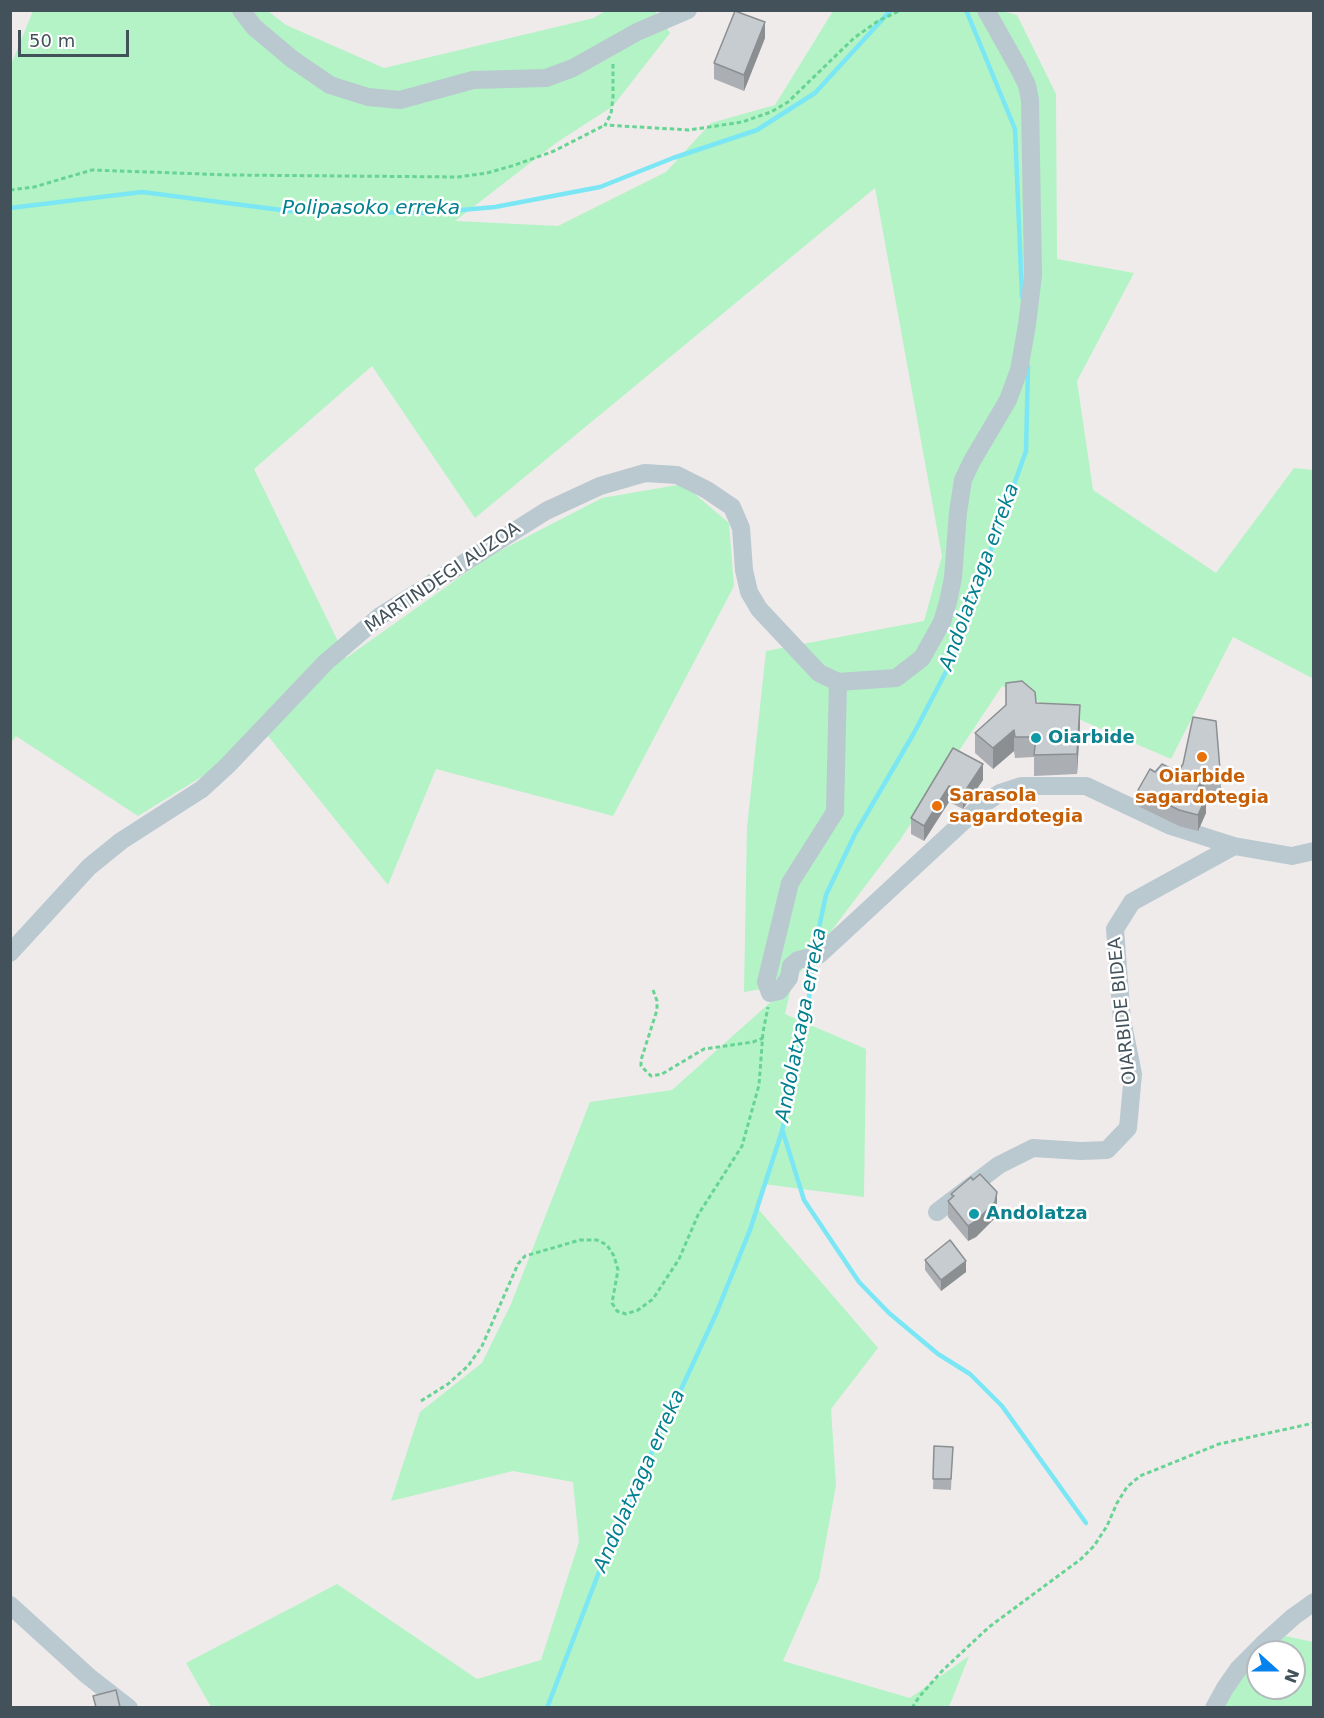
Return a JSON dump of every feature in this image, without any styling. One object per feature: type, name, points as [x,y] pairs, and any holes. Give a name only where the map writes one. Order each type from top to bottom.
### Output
[{"type":"street","points":[[241,10],[254,27],[292,59],[330,85],[368,97],[400,100],[474,80],[546,78],[573,68],[637,33],[688,10]]},
{"type":"street","points":[[986,10],[1027,85],[1032,116],[1033,275],[1019,370],[1008,400],[963,480],[953,578],[948,602],[942,622],[922,658],[896,678],[837,682],[835,813],[790,884],[766,982],[770,993],[779,991],[789,978],[791,966],[798,960],[812,957],[979,807],[1000,793],[1020,786],[1086,786],[1171,826],[1234,846],[1292,855],[1314,851]]},
{"type":"street","name":"MARTINDEGI AUZOA","points":[[10,953],[89,867],[121,841],[202,789],[227,766],[326,662],[380,616],[546,511],[600,486],[645,473],[677,475],[707,490],[732,507],[741,528],[744,570],[749,592],[759,609],[819,673],[837,682]]},
{"type":"street","name":"OIARBIDE BIDEA","points":[[937,1212],[999,1165],[1034,1148],[1107,1150],[1128,1128],[1133,1074],[1122,1020],[1115,929],[1132,902],[1234,846]]},
{"type":"street","points":[[1214,1707],[1224,1688],[1239,1668],[1293,1617],[1314,1602]]},
{"type":"street","points":[[10,1605],[88,1676],[129,1707]]},
{"type":"path","points":[[10,190],[45,185],[92,170],[231,175],[458,177],[515,165],[554,151],[605,125],[689,130],[742,122],[771,112],[788,102],[854,38],[878,21],[901,10]]},
{"type":"path","points":[[605,125],[611,114],[614,97],[612,47]]},
{"type":"path","points":[[653,990],[657,1010],[641,1060],[641,1066],[651,1076],[662,1074],[704,1049],[753,1042],[763,1038]]},
{"type":"path","points":[[421,1401],[448,1384],[468,1366],[482,1346],[518,1264],[525,1256],[580,1240],[597,1240],[607,1245],[614,1256],[618,1270],[612,1303],[617,1311],[626,1314],[638,1310],[653,1299],[679,1259],[698,1215],[741,1146],[759,1085],[770,993]]},
{"type":"path","points":[[912,1707],[942,1671],[989,1627],[1081,1559],[1094,1546],[1127,1487],[1140,1476],[1219,1444],[1314,1423]]},
{"type":"green space","points":[[998,10],[1017,15],[1056,94],[1057,259],[1134,273],[1077,381],[1093,490],[1216,573],[1294,468],[1313,470],[1314,679],[1233,637],[1171,759],[1002,686],[900,840],[792,983],[785,1014],[866,1049],[864,1197],[763,1184],[759,1210],[878,1348],[831,1409],[836,1485],[819,1579],[783,1661],[910,1698],[969,1656],[949,1707],[211,1707],[186,1663],[337,1584],[477,1679],[541,1660],[579,1542],[573,1482],[513,1471],[391,1501],[420,1412],[482,1363],[511,1304],[590,1102],[672,1090],[791,984],[744,992],[747,827],[766,651],[924,621],[942,556],[875,188],[475,518],[372,366],[254,469],[346,658],[488,557],[602,498],[683,484],[729,523],[734,586],[613,816],[436,769],[388,885],[268,736],[138,816],[16,736],[11,743],[10,67],[33,11],[268,11],[286,25],[384,68],[594,18],[605,11],[655,11],[670,33],[613,106],[556,143],[455,221],[558,226],[666,172],[711,123],[775,105],[833,11]]},
{"type":"green space","points":[[1285,1636],[1304,1640],[1281,1640]]},
{"type":"green space","points":[[1306,1640],[1313,1642],[1313,1707],[1219,1708],[1237,1682],[1246,1673],[1246,1700],[1306,1700]]},
{"type":"building","points":[[735,11],[765,22],[744,75],[714,63]]},
{"type":"building","points":[[1022,681],[1035,692],[1036,703],[1080,705],[1077,754],[1034,755],[1036,737],[1015,737],[1014,730],[993,748],[975,733],[1006,705],[1006,683]]},
{"type":"building","points":[[1193,717],[1216,721],[1221,782],[1204,774],[1197,790],[1206,797],[1198,815],[1179,810],[1138,790],[1150,769],[1155,772],[1162,764],[1178,772],[1183,764]]},
{"type":"building","points":[[953,748],[983,764],[963,794],[949,786],[924,826],[911,818]]},
{"type":"building","points":[[980,1174],[997,1192],[995,1202],[968,1226],[948,1201],[954,1196],[951,1194],[971,1177],[973,1180]]},
{"type":"building","points":[[950,1240],[966,1261],[941,1280],[925,1260]]},
{"type":"building","points":[[934,1446],[953,1447],[951,1479],[933,1479]]},
{"type":"building","points":[[116,1690],[120,1707],[96,1707],[93,1696]]},
{"type":"waterway","name":"Polipasoko erreka","points":[[10,208],[142,192],[289,211],[428,213],[495,207],[600,187],[673,158],[757,130],[815,93],[891,10]]},
{"type":"waterway","name":"Andolatxaga erreka","points":[[966,10],[1015,129],[1022,297]]},
{"type":"waterway","name":"Andolatxaga erreka","points":[[814,951],[826,895],[855,834],[914,733],[950,664],[1026,451],[1028,366]]},
{"type":"waterway","name":"Andolatxaga erreka","points":[[547,1708],[612,1538],[716,1314],[750,1230],[782,1131],[808,1006],[813,962]]},
{"type":"waterway","points":[[783,1132],[804,1200],[859,1282],[889,1313],[938,1354],[970,1374],[1002,1406],[1086,1523]]},
{"type":"place","name":"Oiarbide","points":[[1036,738]]},
{"type":"place","name":"Oiarbide sagardotegia","points":[[1202,757]]},
{"type":"place","name":"Sarasola sagardotegia","points":[[937,806]]},
{"type":"place","name":"Andolatza","points":[[974,1214]]}]
